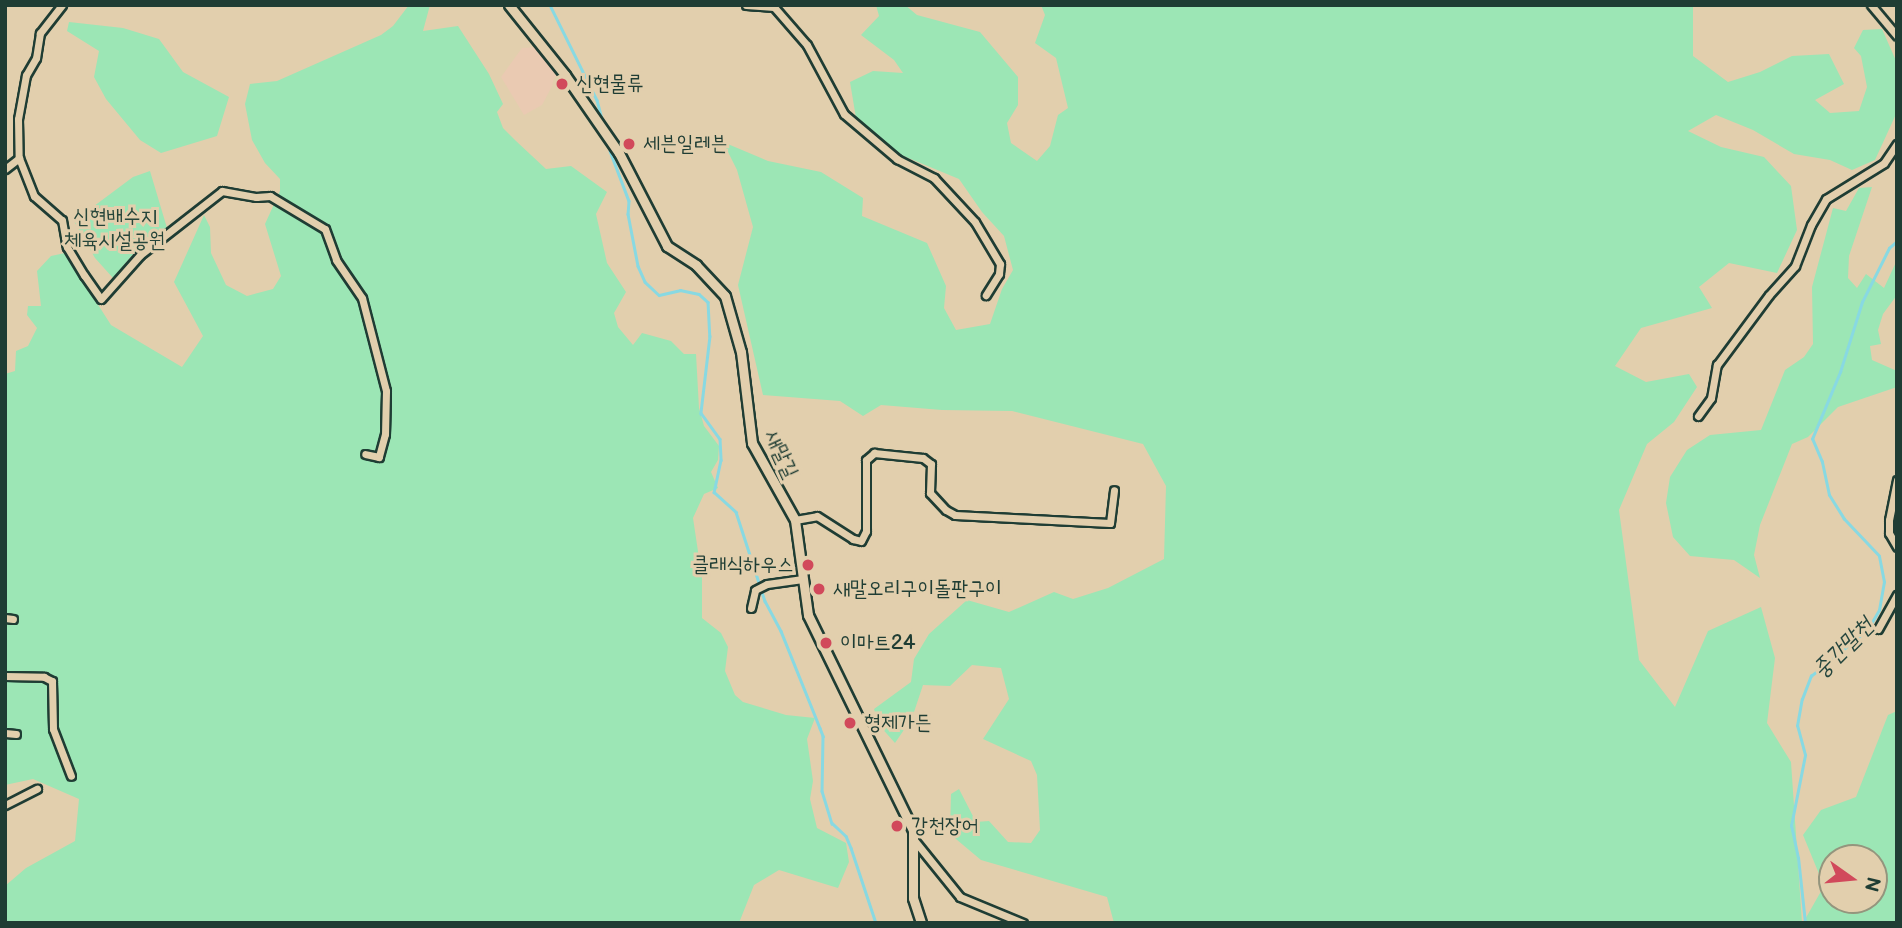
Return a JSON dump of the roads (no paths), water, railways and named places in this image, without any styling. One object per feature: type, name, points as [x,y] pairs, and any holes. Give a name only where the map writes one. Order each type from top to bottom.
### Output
[{"type":"street","points":[[62,5],[40,33],[36,58],[26,75],[18,119],[19,158],[34,197],[62,219],[67,247],[101,299],[141,255],[222,191],[256,197],[270,196],[324,229],[336,260],[362,298],[386,391],[385,434],[379,457],[365,454]]},
{"type":"street","name":"새말길","points":[[509,5],[565,75],[619,153],[667,246],[696,265],[725,296],[741,352],[752,443],[795,520],[808,615],[913,830],[914,898],[921,923]]},
{"type":"street","points":[[746,5],[775,8],[807,45],[844,114],[897,159],[934,178],[975,222],[1000,264],[999,274],[986,295]]},
{"type":"street","points":[[1871,5],[1897,36]]},
{"type":"street","points":[[1698,416],[1711,398],[1717,365],[1769,295],[1795,266],[1811,225],[1826,199],[1884,163],[1897,144]]},
{"type":"street","points":[[5,169],[19,158]]},
{"type":"street","points":[[795,520],[817,516],[853,539],[861,541],[866,531],[866,460],[874,453],[923,458],[932,464],[930,493],[946,510],[955,515],[1110,523],[1114,490]]},
{"type":"street","points":[[1897,481],[1889,520],[1889,533],[1897,547]]},
{"type":"street","points":[[751,608],[755,590],[765,585],[803,579]]},
{"type":"street","points":[[1878,629],[1897,595]]},
{"type":"street","points":[[5,676],[44,677],[52,681],[53,729],[71,776]]},
{"type":"street","points":[[5,733],[16,734]]},
{"type":"street","points":[[5,805],[37,789]]},
{"type":"street","points":[[915,840],[960,897],[1023,923]]},
{"type":"waterway","points":[[550,5],[597,100],[602,119]]},
{"type":"waterway","points":[[610,151],[629,201],[628,214],[638,266],[645,282],[659,295],[680,290],[699,294],[708,302],[710,336],[701,413],[720,439],[721,460],[714,492],[736,512],[765,601],[781,631],[820,728],[823,736],[822,791],[832,823],[846,836],[851,848],[876,923]]},
{"type":"waterway","name":"중간말천","points":[[1805,923],[1798,858],[1791,826],[1805,755],[1797,726],[1802,699],[1811,676],[1868,629],[1879,610],[1884,582],[1879,556],[1844,519],[1829,495],[1822,462],[1812,439],[1840,372],[1862,302],[1889,248],[1897,241]]},
{"type":"place","name":"신현물류","points":[[562,84]]},
{"type":"place","name":"세븐일레븐","points":[[629,144]]},
{"type":"place","name":"클래식하우스","points":[[808,565]]},
{"type":"place","name":"새말오리구이돌판구이","points":[[819,589]]},
{"type":"place","name":"이마트24","points":[[826,643]]},
{"type":"place","name":"형제가든","points":[[850,723]]},
{"type":"place","name":"강천장어","points":[[897,826]]},
{"type":"park label","name":"신현배수지 체육시설공원","points":[[115,229]]}]
